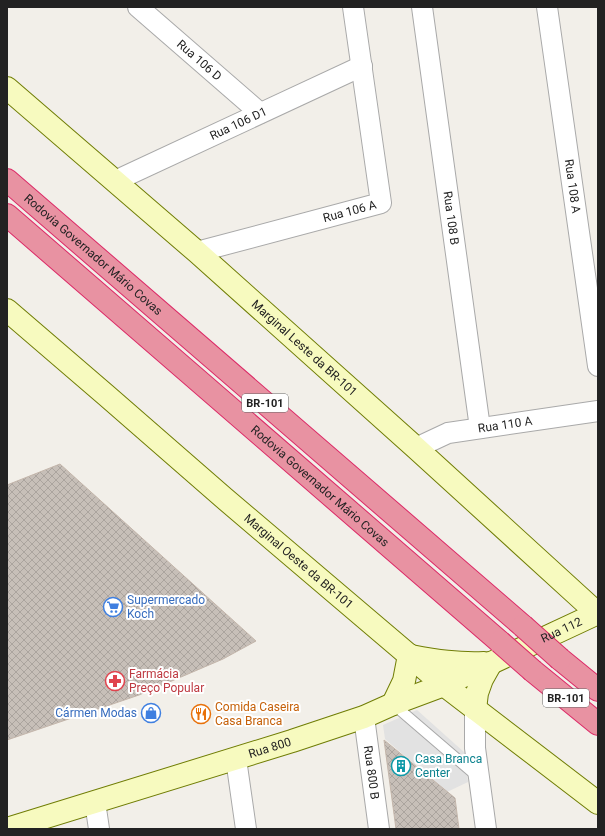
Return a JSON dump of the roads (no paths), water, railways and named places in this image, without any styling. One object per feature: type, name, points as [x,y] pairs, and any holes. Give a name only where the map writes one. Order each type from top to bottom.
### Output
[{"type":"highway","name":"Rodovia Governador Mário Covas","points":[[7,180],[524,637],[560,659],[598,690]]},
{"type":"highway","name":"Rodovia Governador Mário Covas","points":[[7,215],[500,642],[598,724]]},
{"type":"main road","name":"Marginal Leste da BR-101","points":[[7,88],[197,252],[598,613]]},
{"type":"main road","name":"Marginal Oeste da BR-101","points":[[7,310],[224,498],[444,685],[598,803]]},
{"type":"main road","name":"Rua 112","points":[[524,637],[598,613]]},
{"type":"main road","name":"Rua 800","points":[[7,829],[292,741],[364,717],[392,704],[444,685],[491,663],[524,637]]},
{"type":"main road","points":[[392,704],[404,681],[409,655],[436,661],[464,664],[491,663]]},
{"type":"main road","points":[[475,709],[477,693],[482,678],[491,663]]},
{"type":"street","name":"Rua 106 D","points":[[138,7],[260,113]]},
{"type":"street","name":"Rua 106 A","points":[[197,252],[381,203],[353,7]]},
{"type":"street","name":"Rua 108 B","points":[[422,7],[480,428]]},
{"type":"street","name":"Rua 108 A","points":[[547,7],[598,366]]},
{"type":"street","name":"Rua 106 D1","points":[[115,181],[362,66]]},
{"type":"street","name":"Rua 110 A","points":[[416,448],[448,433],[598,411]]},
{"type":"street","points":[[475,709],[475,748],[486,829]]},
{"type":"street","name":"Rua 800 B","points":[[364,717],[379,829]]},
{"type":"street","points":[[236,758],[246,829]]},
{"type":"street","points":[[95,802],[99,829]]},
{"type":"lane","points":[[392,704],[480,779]]},
{"type":"place","name":"Supermercado Koch","points":[[113,607]]},
{"type":"place","name":"Farmácia Preço Popular","points":[[115,681]]},
{"type":"place","name":"Cármen Modas","points":[[151,713]]},
{"type":"place","name":"Comida Caseira Casa Branca","points":[[201,714]]},
{"type":"place","name":"Casa Branca Center","points":[[401,766]]}]
